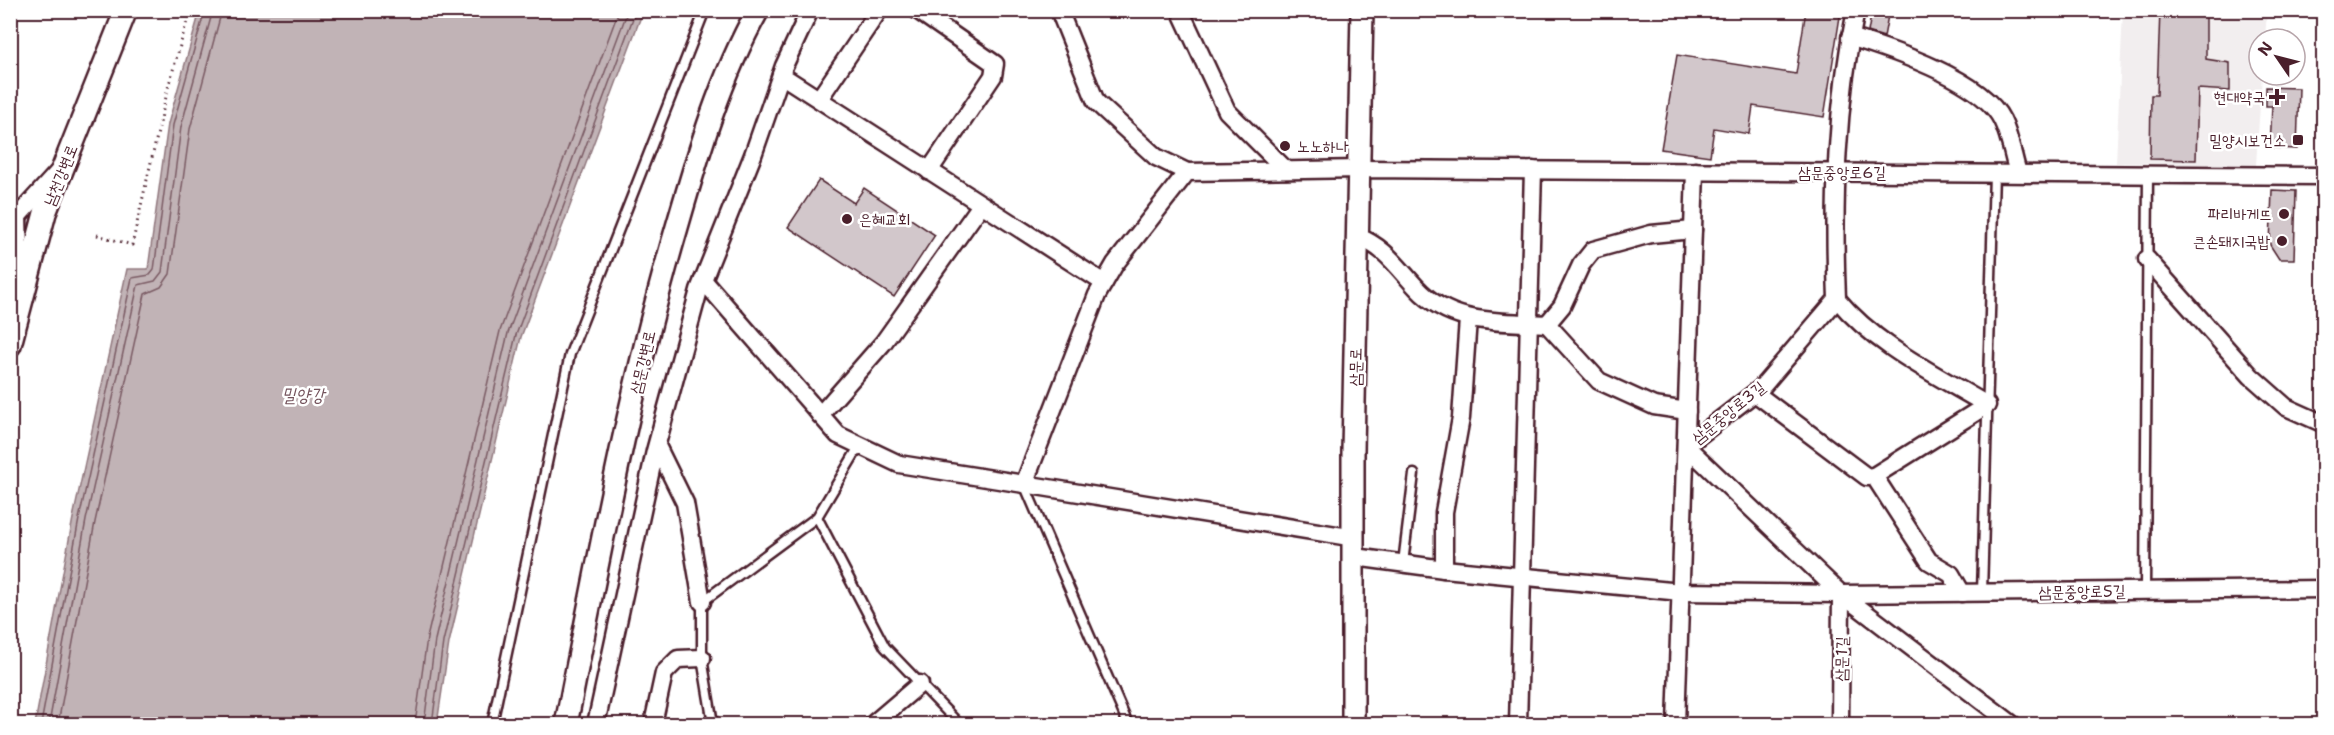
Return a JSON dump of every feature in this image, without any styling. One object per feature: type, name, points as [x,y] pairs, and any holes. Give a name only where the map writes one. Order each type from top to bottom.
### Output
[{"type":"street","name":"남천강변로","points":[[10,345],[45,213],[126,10]]},
{"type":"street","name":"삼문강변로","points":[[566,724],[630,413],[662,278],[696,160],[739,44],[758,10]]},
{"type":"street","points":[[596,724],[657,446],[703,280],[753,155],[781,75],[810,10]]},
{"type":"street","points":[[819,99],[879,10]]},
{"type":"street","points":[[917,10],[995,64],[993,76],[929,171]]},
{"type":"street","points":[[1024,484],[1114,264],[1187,172],[1156,157],[1096,102],[1059,10]]},
{"type":"street","points":[[1180,10],[1227,111],[1286,170]]},
{"type":"street","name":"삼문로","points":[[1353,724],[1355,548],[1353,451],[1362,10]]},
{"type":"street","points":[[1755,393],[1867,477],[1874,477],[1987,405],[1884,342],[1851,315],[1837,299],[1835,172],[1845,60],[1856,10]]},
{"type":"street","points":[[1850,37],[1938,70],[1987,100],[2002,120],[2018,174]]},
{"type":"street","points":[[781,75],[1104,284]]},
{"type":"street","points":[[26,288],[14,212],[64,165]]},
{"type":"street","name":"삼문중앙로6길","points":[[1187,172],[1360,169],[2324,176]]},
{"type":"street","points":[[1518,724],[1520,577],[1533,170]]},
{"type":"street","points":[[1676,724],[1695,171]]},
{"type":"street","points":[[820,415],[883,343],[981,205]]},
{"type":"street","points":[[1547,324],[1562,306],[1581,265],[1593,250],[1651,234],[1693,230]]},
{"type":"street","points":[[1358,237],[1373,242],[1418,290],[1448,312],[1468,319],[1547,324],[1599,381],[1654,406],[1687,411]]},
{"type":"street","points":[[2147,259],[2251,376],[2286,407],[2324,424]]},
{"type":"street","name":"삼문중앙로5길","points":[[703,280],[837,435],[899,464],[1024,484],[1355,548],[1403,563],[1681,592],[1841,594],[2324,589]]},
{"type":"street","name":"삼문중앙로3길","points":[[1837,299],[1755,393],[1686,446],[1841,594],[2012,724]]},
{"type":"street","points":[[1444,569],[1444,512],[1461,418],[1468,319]]},
{"type":"street","points":[[657,446],[685,503],[702,602]]},
{"type":"street","points":[[1874,477],[1929,561],[1951,574],[1962,593]]},
{"type":"street","name":"삼문1길","points":[[1840,724],[1841,594]]},
{"type":"street","points":[[653,724],[664,672],[678,659],[702,658]]},
{"type":"street","points":[[873,724],[920,684]]},
{"type":"lane","points":[[492,724],[570,354],[705,10]]},
{"type":"lane","points":[[1982,593],[1994,173]]},
{"type":"lane","points":[[2145,591],[2148,174]]},
{"type":"lane","points":[[712,724],[702,658],[702,602],[817,517],[860,445]]},
{"type":"lane","points":[[1403,563],[1414,474]]},
{"type":"lane","points":[[1024,484],[1128,724]]},
{"type":"lane","points":[[817,517],[885,647],[959,724]]},
{"type":"path","points":[[96,235],[132,245],[168,88],[190,10]]},
{"type":"shaded area","points":[[2123,11],[2267,11],[2266,27],[2247,27],[2247,87],[2261,87],[2256,165],[2116,163]]},
{"type":"water","name":"밀양강","points":[[200,11],[643,11],[521,337],[449,643],[437,724],[35,724],[73,518],[127,269],[148,269],[168,124]]},
{"type":"building","points":[[1806,10],[1841,10],[1824,117],[1753,106],[1749,134],[1714,128],[1710,156],[1661,149],[1677,55],[1796,74]]},
{"type":"building","points":[[1872,10],[1889,10],[1884,37],[1868,32]]},
{"type":"building","points":[[2160,10],[2206,10],[2206,59],[2230,63],[2230,91],[2198,89],[2196,160],[2150,159],[2151,95],[2157,95]]},
{"type":"building","points":[[2266,87],[2299,88],[2297,149],[2270,148],[2272,106],[2266,106]]},
{"type":"building","points":[[819,180],[854,203],[864,188],[935,235],[894,297],[788,227]]},
{"type":"building","points":[[2272,190],[2296,191],[2294,259],[2279,259],[2270,245]]},
{"type":"waterway","points":[[10,112],[13,129]]},
{"type":"place","name":"현대약국","points":[[2277,97]]},
{"type":"place","name":"밀양시보건소","points":[[2298,140]]},
{"type":"place","name":"노노하나","points":[[1285,146]]},
{"type":"place","name":"파리바게뜨","points":[[2284,214]]},
{"type":"place","name":"은혜교회","points":[[847,219]]},
{"type":"place","name":"큰손돼지국밥","points":[[2282,241]]}]
